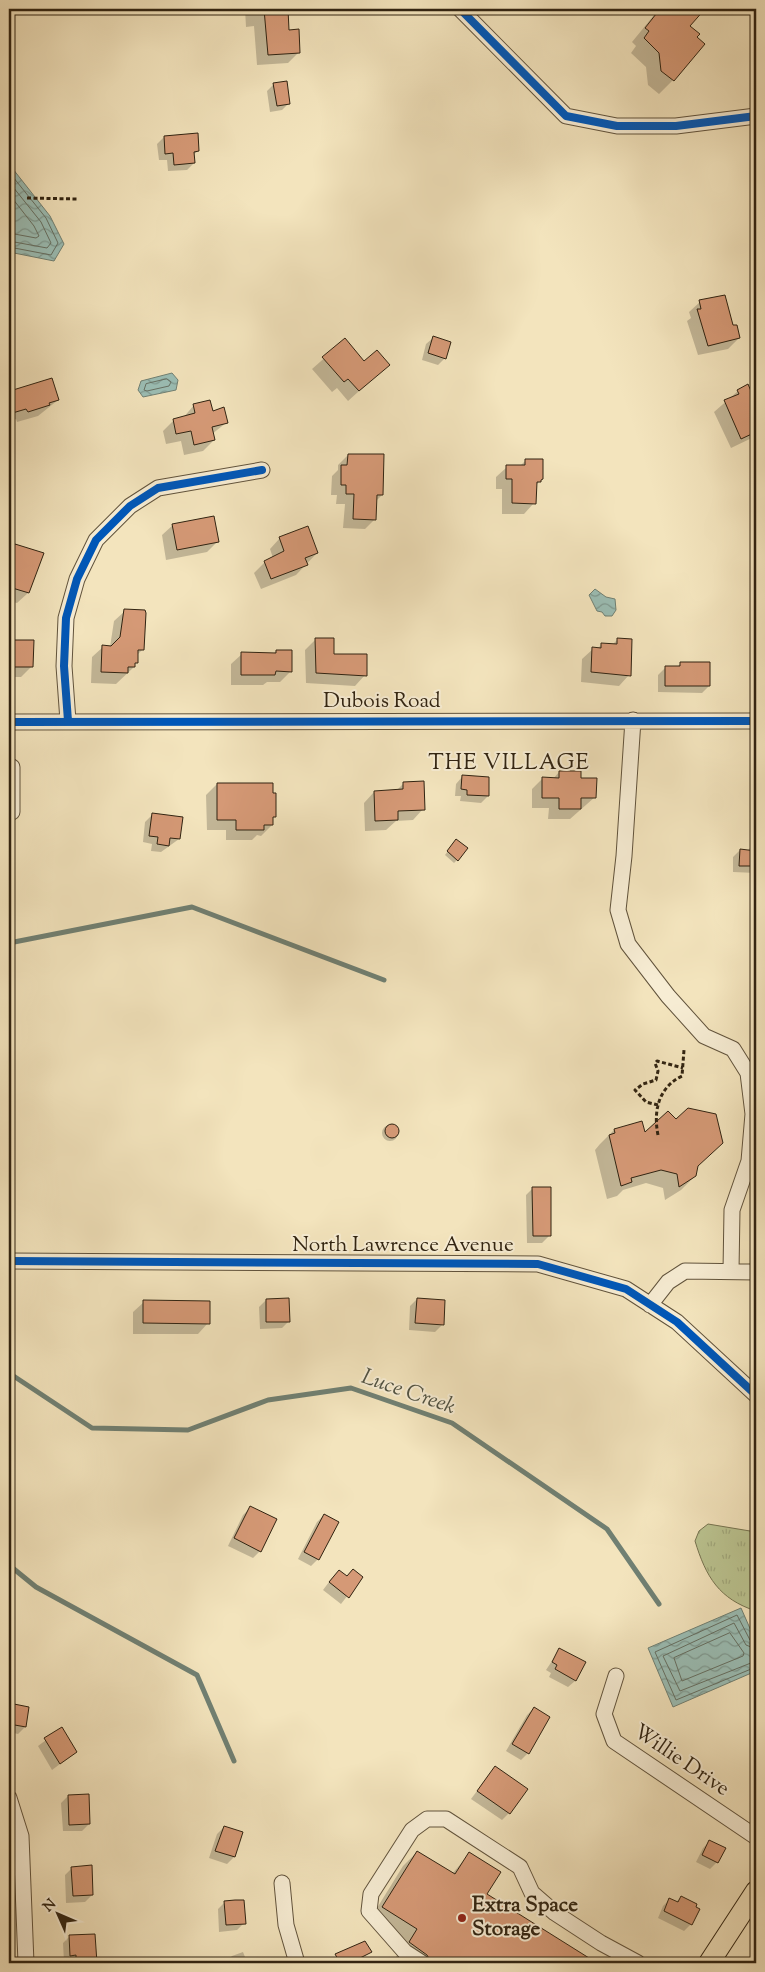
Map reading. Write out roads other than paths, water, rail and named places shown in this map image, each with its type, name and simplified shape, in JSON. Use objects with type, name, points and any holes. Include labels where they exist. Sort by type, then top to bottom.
[{"type":"main road","points":[[709,1963],[756,1891]]},
{"type":"street","points":[[460,9],[566,116],[617,126],[676,126],[756,116]]},
{"type":"street","points":[[68,721],[64,666],[66,618],[77,579],[96,540],[130,506],[158,488],[262,470]]},
{"type":"street","points":[[633,720],[624,856],[618,910],[628,944],[668,996],[704,1036],[732,1049],[748,1072],[753,1114],[752,1133],[749,1161],[732,1210],[731,1271]]},
{"type":"street","name":"Dubois Road","points":[[9,722],[756,721]]},
{"type":"street","points":[[9,767],[12,767],[12,812],[9,812]]},
{"type":"street","name":"North Lawrence Avenue","points":[[9,1261],[538,1264],[626,1290],[677,1322],[756,1394]]},
{"type":"street","points":[[650,1305],[668,1282],[684,1271],[756,1272]]},
{"type":"street","name":"Willie Drive","points":[[616,1676],[604,1714],[614,1741],[756,1837]]},
{"type":"street","points":[[9,1798],[21,1836],[26,1963]]},
{"type":"street","points":[[422,1963],[405,1952],[369,1911],[371,1894],[376,1886],[412,1830],[427,1819],[446,1819],[520,1868],[532,1892],[555,1914],[601,1943],[638,1963]]},
{"type":"street","points":[[282,1883],[286,1925],[297,1963]]},
{"type":"water","points":[[9,164],[50,216],[64,244],[54,261],[9,252]]},
{"type":"water","points":[[172,373],[178,380],[176,390],[143,397],[138,390],[141,381]]},
{"type":"water","points":[[595,589],[606,597],[615,599],[616,610],[612,616],[605,616],[602,612],[597,611],[589,595]]},
{"type":"water","points":[[741,1608],[756,1642],[756,1671],[673,1707],[648,1648]]},
{"type":"waterway","points":[[9,943],[192,907],[384,980]]},
{"type":"waterway","name":"Luce Creek","points":[[9,1373],[92,1428],[188,1430],[268,1400],[351,1388],[452,1423],[607,1529],[659,1604]]},
{"type":"waterway","points":[[9,1565],[36,1587],[197,1675],[234,1761]]},
{"type":"place","name":"Extra Space Storage","points":[[462,1918]]},
{"type":"district","name":"THE VILLAGE","points":[[509,764]]}]
